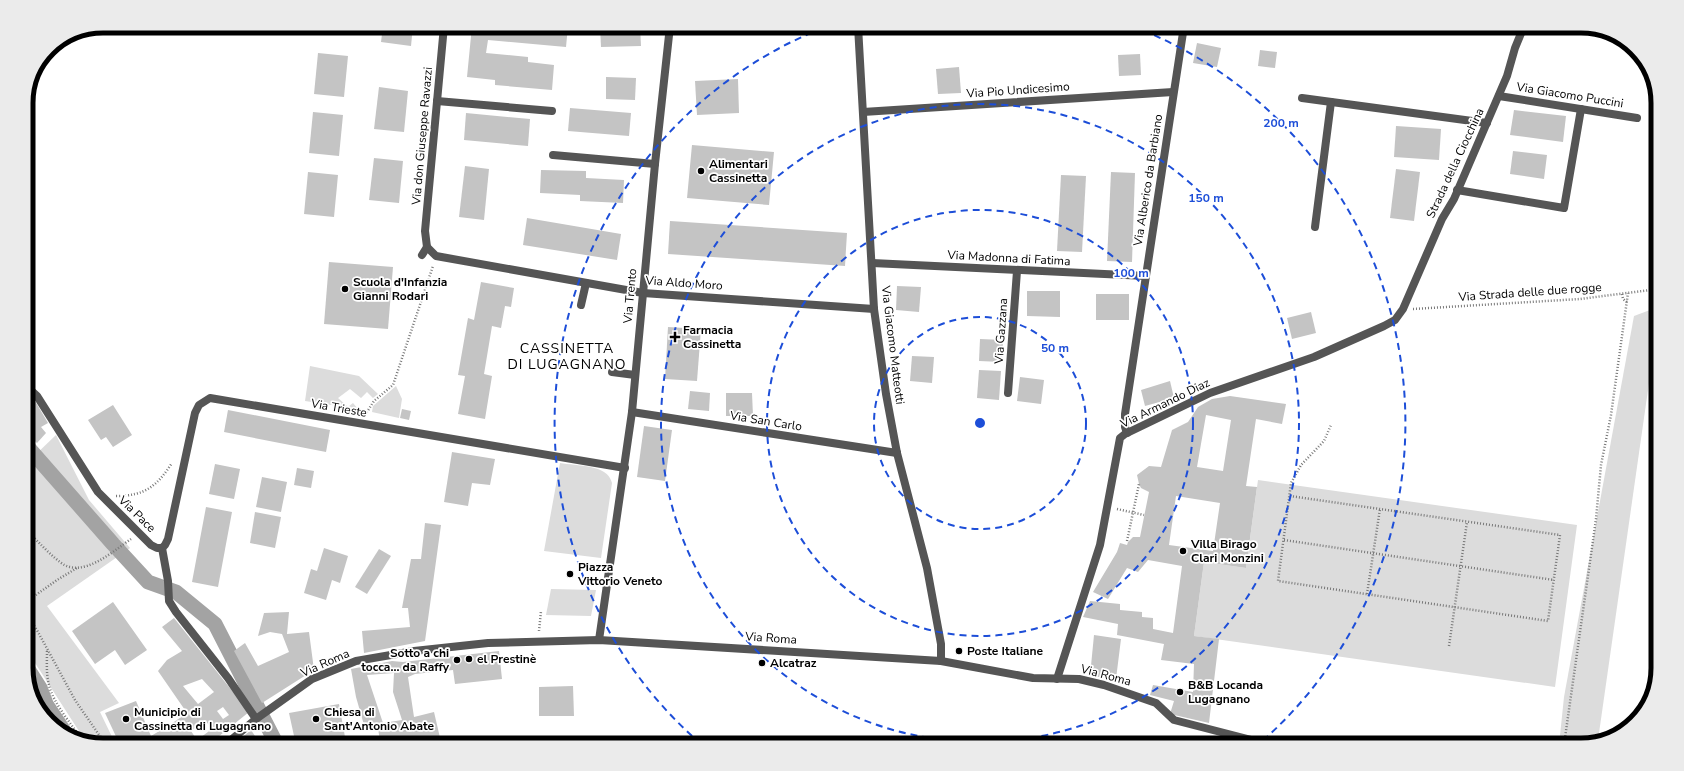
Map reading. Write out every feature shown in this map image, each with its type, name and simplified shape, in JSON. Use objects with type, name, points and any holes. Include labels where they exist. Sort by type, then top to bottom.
[{"type":"street","name":"Via don Giuseppe Ravazzi","points":[[427,247],[425,231],[443,33]]},
{"type":"street","name":"Via Trento","points":[[599,640],[632,412],[655,164],[669,33]]},
{"type":"street","name":"Via Giacomo Matteotti","points":[[858,33],[874,309],[886,394],[898,453],[927,568],[940,644],[941,661]]},
{"type":"street","name":"Via Alberico da Barbiano","points":[[1127,433],[1125,427],[1125,414],[1183,33]]},
{"type":"street","name":"Strada della Ciocchina","points":[[1403,310],[1440,223],[1452,204],[1509,73],[1515,48],[1521,33]]},
{"type":"street","name":"Via Pio Undicesimo","points":[[863,112],[1174,92]]},
{"type":"street","name":"Via Giacomo Puccini","points":[[1499,96],[1637,118]]},
{"type":"street","points":[[1302,98],[1487,123]]},
{"type":"street","points":[[437,101],[552,110]]},
{"type":"street","points":[[1315,227],[1331,102]]},
{"type":"street","points":[[1458,190],[1564,208],[1582,109]]},
{"type":"street","points":[[553,155],[655,164]]},
{"type":"street","points":[[422,255],[427,247],[436,256]]},
{"type":"street","name":"Via Aldo Moro","points":[[436,256],[643,293],[874,309]]},
{"type":"street","name":"Via Madonna di Fatima","points":[[872,263],[1146,276]]},
{"type":"street","name":"Via Gazzana","points":[[1008,393],[1017,271]]},
{"type":"street","points":[[581,305],[586,283]]},
{"type":"street","name":"Via Armando Diaz","points":[[1057,679],[1100,545],[1120,438],[1127,433],[1210,393],[1314,356],[1384,326],[1394,320],[1403,310]]},
{"type":"street","points":[[612,372],[635,375]]},
{"type":"street","name":"Via Pace","points":[[33,392],[37,396],[98,492],[152,545],[157,548],[162,548]]},
{"type":"street","name":"Via Trieste","points":[[162,548],[168,539],[195,413],[198,405],[210,398],[625,468]]},
{"type":"street","name":"Via San Carlo","points":[[632,412],[898,453]]},
{"type":"street","points":[[162,548],[170,601],[176,612],[228,678],[256,719],[233,738]]},
{"type":"street","name":"Via Roma","points":[[256,719],[312,679],[345,668],[356,661],[414,651],[488,643],[599,640],[941,661],[1033,678],[1079,679],[1104,685],[1156,703],[1174,720],[1244,738]]},
{"type":"path","points":[[363,424],[365,414],[374,401],[393,385],[436,256]]},
{"type":"path","name":"Via Strada delle due rogge","points":[[1403,310],[1580,299],[1651,290]]},
{"type":"path","points":[[1565,738],[1596,519],[1601,465],[1611,415],[1628,293]]},
{"type":"path","points":[[1622,294],[1623,299],[1627,302]]},
{"type":"path","points":[[1290,496],[1560,535],[1548,621],[1278,581],[1291,483],[1301,465],[1324,441],[1331,425]]},
{"type":"path","points":[[98,492],[106,495],[127,496],[146,491],[162,477],[174,460]]},
{"type":"path","points":[[1127,541],[1139,484]]},
{"type":"path","points":[[1107,507],[1144,515]]},
{"type":"path","points":[[1367,594],[1380,509]]},
{"type":"path","points":[[1449,646],[1467,522]]},
{"type":"path","points":[[33,537],[61,563],[71,568],[84,568],[109,554],[121,545]]},
{"type":"path","points":[[1284,540],[1554,580]]},
{"type":"path","points":[[33,597],[57,580],[78,568]]},
{"type":"path","points":[[537,642],[541,611]]},
{"type":"path","points":[[33,625],[75,700],[101,738]]},
{"type":"path","points":[[47,650],[47,670],[51,692],[78,733]]},
{"type":"shaded area","points":[[1651,310],[1651,369],[1599,736],[1560,738],[1564,697],[1634,316]]},
{"type":"shaded area","points":[[310,366],[359,376],[378,394],[373,398],[367,392],[361,398],[350,389],[338,398],[348,407],[353,403],[358,409],[305,401]]},
{"type":"shaded area","points":[[396,386],[402,399],[399,418],[372,412],[373,406]]},
{"type":"shaded area","points":[[56,435],[89,500],[130,548],[47,606],[119,703],[100,712],[113,738],[90,737],[81,735],[33,660],[33,457]]},
{"type":"shaded area","points":[[560,463],[598,469],[609,477],[612,483],[601,558],[544,551]]},
{"type":"shaded area","points":[[1258,480],[1577,525],[1555,687],[1194,636],[1204,562],[1246,568]]},
{"type":"shaded area","points":[[551,589],[596,590],[591,616],[546,615]]},
{"type":"shaded area","points":[[33,663],[47,685],[53,701],[73,731],[68,729],[54,717],[40,699],[34,681]]},
{"type":"building","points":[[382,33],[412,33],[411,46],[381,42]]},
{"type":"building","points":[[471,33],[567,33],[566,47],[488,40],[486,53],[528,57],[528,62],[554,65],[552,90],[495,85],[495,80],[467,77]]},
{"type":"building","points":[[600,33],[640,33],[641,46],[601,47]]},
{"type":"building","points":[[1197,43],[1221,48],[1217,67],[1193,63]]},
{"type":"building","points":[[1260,50],[1277,52],[1275,68],[1258,66]]},
{"type":"building","points":[[318,53],[348,56],[344,97],[314,94]]},
{"type":"building","points":[[1140,54],[1141,75],[1119,76],[1118,55]]},
{"type":"building","points":[[959,67],[961,93],[938,94],[936,69]]},
{"type":"building","points":[[606,77],[636,78],[635,100],[606,99]]},
{"type":"building","points":[[738,79],[739,113],[697,115],[695,81]]},
{"type":"building","points":[[379,87],[408,91],[404,132],[374,129]]},
{"type":"building","points":[[570,108],[631,113],[629,136],[568,131]]},
{"type":"building","points":[[1514,110],[1566,116],[1563,142],[1510,135]]},
{"type":"building","points":[[313,112],[343,115],[339,156],[309,153]]},
{"type":"building","points":[[466,113],[530,119],[528,146],[464,140]]},
{"type":"building","points":[[1396,126],[1441,129],[1439,160],[1394,157]]},
{"type":"building","points":[[692,145],[774,152],[769,205],[687,198]]},
{"type":"building","points":[[1513,151],[1547,155],[1544,179],[1510,174]]},
{"type":"building","points":[[374,158],[403,161],[399,203],[369,200]]},
{"type":"building","points":[[465,166],[489,169],[484,220],[459,217]]},
{"type":"building","points":[[1396,169],[1420,172],[1414,221],[1390,218]]},
{"type":"building","points":[[541,170],[586,171],[586,178],[624,180],[623,203],[580,201],[580,195],[540,193]]},
{"type":"building","points":[[308,172],[338,175],[334,217],[304,214]]},
{"type":"building","points":[[1111,172],[1135,173],[1132,262],[1107,261]]},
{"type":"building","points":[[1061,175],[1086,176],[1082,252],[1057,251]]},
{"type":"building","points":[[527,218],[621,234],[617,260],[523,245]]},
{"type":"building","points":[[670,221],[847,233],[845,266],[668,254]]},
{"type":"building","points":[[329,262],[393,267],[388,329],[324,324]]},
{"type":"building","points":[[481,282],[514,288],[511,307],[505,306],[501,328],[492,326],[484,374],[492,376],[485,419],[458,414],[465,376],[458,375],[468,318],[474,320]]},
{"type":"building","points":[[897,286],[921,287],[919,312],[896,310]]},
{"type":"building","points":[[1027,291],[1060,291],[1060,317],[1027,316]]},
{"type":"building","points":[[1096,294],[1129,294],[1129,320],[1096,320]]},
{"type":"building","points":[[1311,312],[1316,333],[1292,339],[1287,318]]},
{"type":"building","points":[[668,327],[701,329],[697,381],[665,379]]},
{"type":"building","points":[[980,339],[1003,340],[1002,362],[979,361]]},
{"type":"building","points":[[912,356],[934,357],[932,383],[910,381]]},
{"type":"building","points":[[979,370],[1001,371],[999,400],[977,398]]},
{"type":"building","points":[[1020,377],[1044,380],[1041,404],[1017,401]]},
{"type":"building","points":[[1170,381],[1174,398],[1145,406],[1141,390]]},
{"type":"building","points":[[690,391],[710,393],[709,411],[688,409]]},
{"type":"building","points":[[726,393],[752,393],[753,416],[726,416]]},
{"type":"building","points":[[1230,396],[1286,404],[1282,424],[1256,419],[1246,486],[1257,487],[1246,568],[1204,562],[1194,636],[1219,639],[1209,723],[1170,714],[1174,701],[1150,695],[1153,685],[1193,692],[1194,664],[1161,660],[1164,644],[1117,635],[1118,624],[1083,617],[1090,601],[1120,604],[1120,610],[1142,612],[1142,617],[1153,618],[1153,629],[1173,633],[1182,566],[1148,560],[1138,572],[1127,568],[1108,599],[1093,592],[1117,552],[1120,543],[1127,545],[1133,537],[1140,537],[1149,492],[1141,488],[1137,475],[1149,466],[1161,467],[1172,430],[1188,422],[1198,407],[1212,399]],"holes":[[[1206,415],[1231,420],[1223,471],[1197,467]],[[1176,496],[1220,503],[1213,551],[1169,545]]]},
{"type":"building","points":[[33,399],[48,423],[41,427],[46,433],[37,443],[33,439]]},
{"type":"building","points":[[113,405],[132,435],[113,447],[106,437],[101,440],[88,420]]},
{"type":"building","points":[[402,409],[411,411],[409,420],[400,418]]},
{"type":"building","points":[[228,410],[330,430],[326,452],[224,432]]},
{"type":"building","points":[[644,426],[672,430],[665,481],[637,477]]},
{"type":"building","points":[[452,452],[495,459],[490,485],[472,483],[468,506],[444,502]]},
{"type":"building","points":[[215,464],[240,469],[234,499],[209,494]]},
{"type":"building","points":[[297,468],[314,471],[311,488],[294,485]]},
{"type":"building","points":[[262,477],[287,482],[281,512],[256,507]]},
{"type":"building","points":[[206,507],[232,512],[218,587],[192,582]]},
{"type":"building","points":[[255,512],[281,517],[275,548],[250,543]]},
{"type":"building","points":[[425,523],[441,525],[425,641],[364,653],[362,631],[410,627],[408,608],[402,608],[411,559],[421,559]]},
{"type":"building","points":[[324,548],[348,556],[340,583],[332,580],[326,600],[304,593],[311,569],[317,571]]},
{"type":"building","points":[[379,549],[391,556],[367,594],[355,587]]},
{"type":"building","points":[[113,602],[147,650],[125,665],[115,650],[95,664],[72,631]]},
{"type":"building","points":[[289,612],[287,634],[309,632],[314,670],[262,703],[234,651],[245,643],[258,666],[289,652],[282,634],[270,632],[258,636],[264,613]]},
{"type":"building","points":[[174,618],[249,712],[217,738],[200,738],[212,729],[205,720],[191,731],[196,738],[117,738],[105,713],[136,701],[151,736],[187,713],[158,671],[167,660],[182,651],[162,627]],"holes":[[[202,679],[214,692],[198,704],[183,686]],[[223,707],[229,715],[223,719],[217,711]]]},
{"type":"building","points":[[1094,635],[1121,639],[1116,679],[1090,676]]},
{"type":"building","points":[[499,651],[502,679],[455,684],[453,670],[415,674],[408,677],[414,717],[434,712],[440,738],[380,738],[377,724],[364,725],[356,697],[351,669],[392,661],[403,662]],"holes":[[[394,673],[393,692],[402,720],[383,723],[367,675]]]},
{"type":"building","points":[[573,686],[574,716],[539,716],[539,687]]},
{"type":"building","name":"Chiesa di Sant'Antonio Abate","points":[[339,704],[345,737],[294,738],[289,713]]},
{"type":"building","points":[[251,730],[256,738],[241,738]]},
{"type":"waterway","points":[[33,453],[148,582],[176,592],[215,624],[273,738]]},
{"type":"place","name":"Alimentari Cassinetta","points":[[701,171]]},
{"type":"place","name":"Scuola d'Infanzia Gianni Rodari","points":[[345,289]]},
{"type":"place","name":"Farmacia Cassinetta","points":[[675,337]]},
{"type":"place","name":"Villa Birago Clari Monzini","points":[[1183,551]]},
{"type":"place","name":"Piazza Vittorio Veneto","points":[[570,574]]},
{"type":"place","name":"Poste Italiane","points":[[959,651]]},
{"type":"place","name":"el Prestinè","points":[[469,659]]},
{"type":"place","name":"Sotto a chi tocca... da Raffy","points":[[457,660]]},
{"type":"place","name":"Alcatraz","points":[[762,663]]},
{"type":"place","name":"B&B Locanda Lugagnano","points":[[1180,692]]},
{"type":"place","name":"Municipio di Cassinetta di Lugagnano","points":[[126,719]]},
{"type":"place","name":"Chiesa di Sant'Antonio Abate","points":[[316,719]]},
{"type":"district","name":"CASSINETTA DI LUGAGNANO","points":[[567,356]]}]
